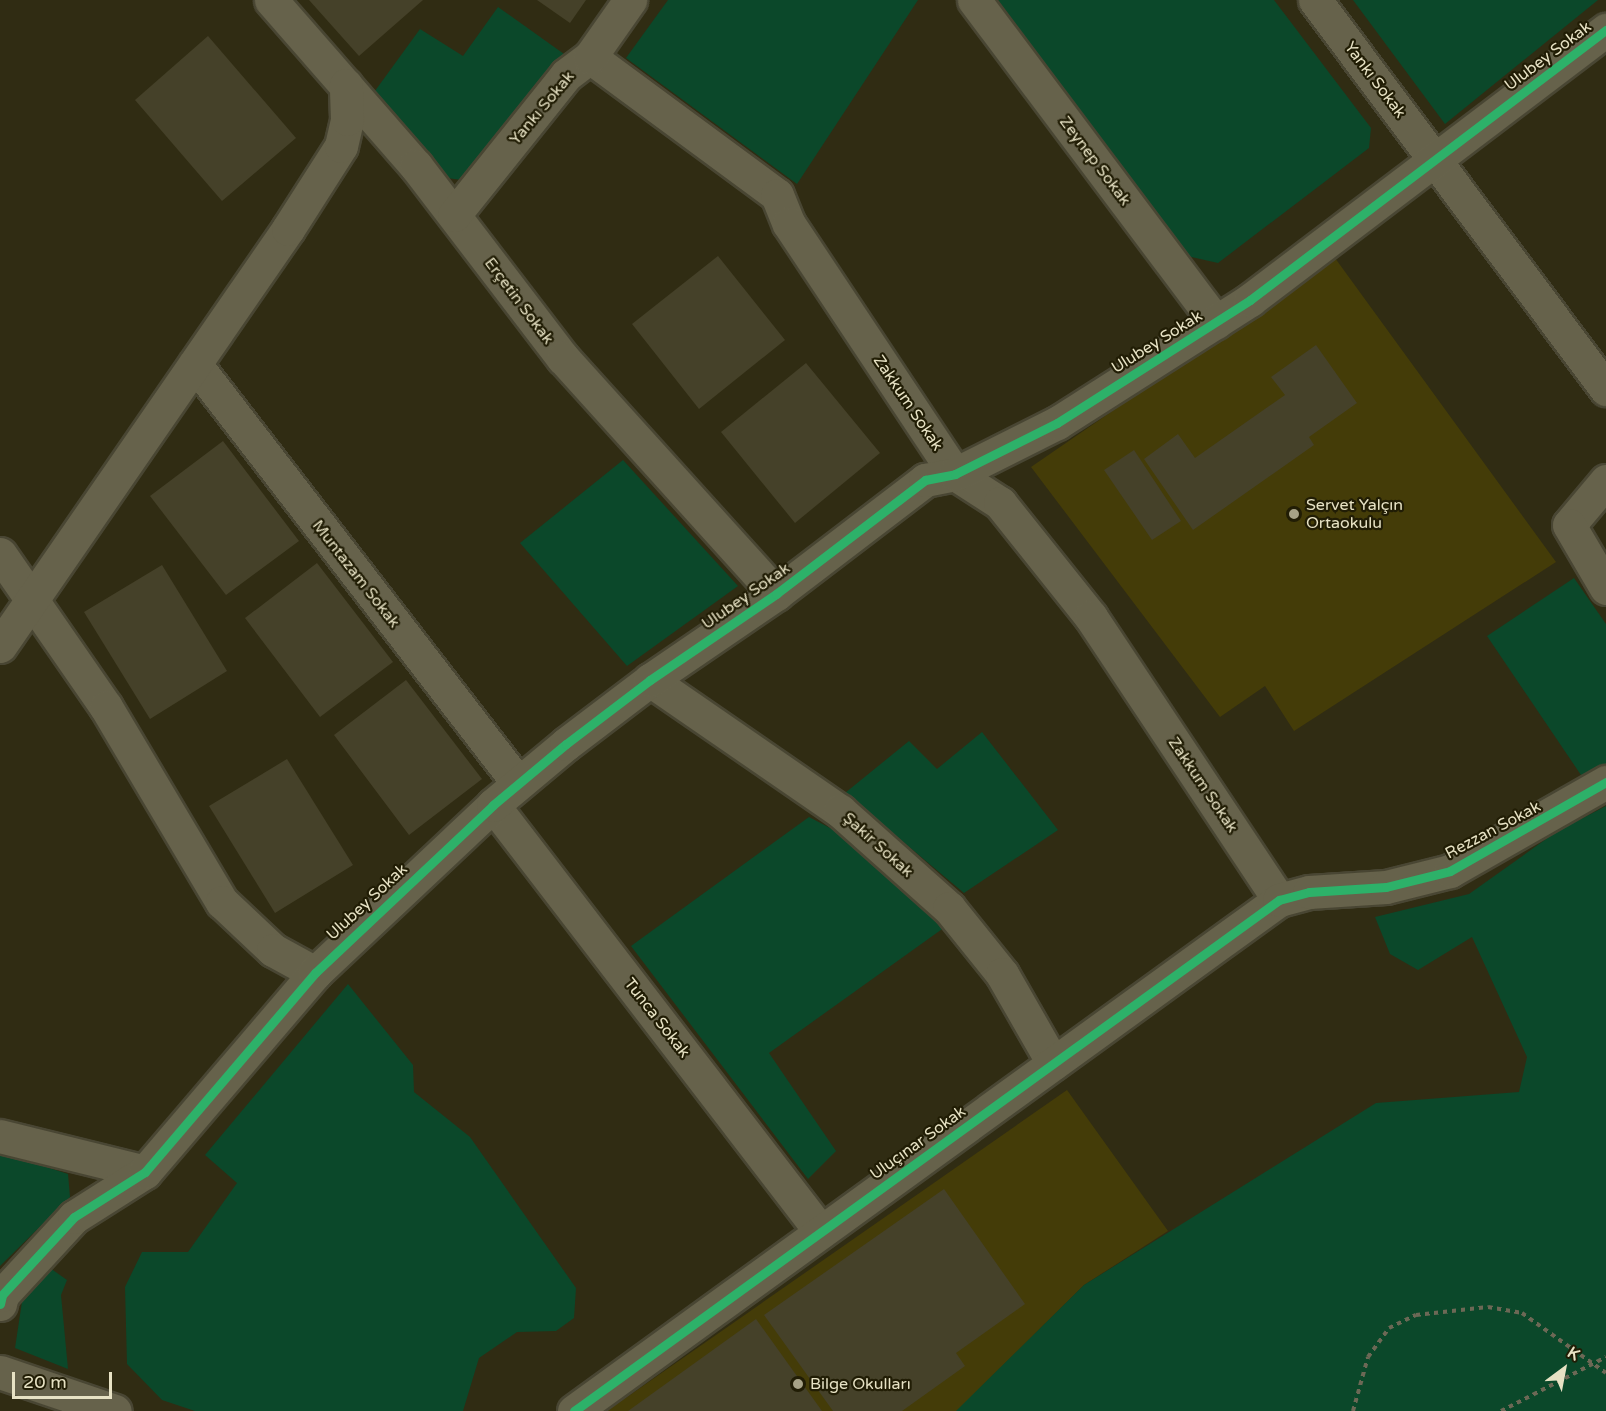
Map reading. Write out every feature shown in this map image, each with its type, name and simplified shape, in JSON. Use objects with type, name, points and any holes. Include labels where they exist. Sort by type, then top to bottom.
[{"type":"street","name":"Erçetin Sokak","points":[[271,0],[346,85],[454,215],[563,358],[776,594]]},
{"type":"street","name":"Yankı Sokak","points":[[454,215],[566,75],[590,57],[630,0]]},
{"type":"street","name":"Zeynep Sokak","points":[[974,0],[1216,322]]},
{"type":"street","name":"Yankı Sokak","points":[[1315,0],[1606,389]]},
{"type":"street","name":"Ulubey Sokak","points":[[0,1304],[2,1295],[74,1217],[145,1172],[315,973],[518,783],[650,680],[776,594],[925,480],[955,474],[1057,423],[1250,300],[1606,30]]},
{"type":"street","name":"Zakkum Sokak","points":[[590,57],[777,195],[789,224],[955,474],[1000,504],[1091,617],[1280,900]]},
{"type":"street","points":[[0,646],[195,364],[341,146],[347,119],[346,85]]},
{"type":"street","name":"Muntazam Sokak","points":[[195,364],[518,783]]},
{"type":"street","points":[[1606,481],[1569,525],[1606,588]]},
{"type":"street","points":[[0,554],[106,707],[179,836],[222,902],[273,950],[315,973]]},
{"type":"street","name":"Şakir Sokak","points":[[650,680],[840,811],[949,908],[1002,974],[1053,1063]]},
{"type":"street","name":"Rezzan Sokak","points":[[1280,900],[1308,892],[1386,887],[1450,871],[1606,782]]},
{"type":"street","name":"Tunca Sokak","points":[[493,805],[821,1232]]},
{"type":"street","name":"Uluçınar Sokak","points":[[574,1411],[1280,900]]},
{"type":"street","points":[[0,1136],[145,1172]]},
{"type":"street","points":[[0,1372],[115,1411]]},
{"type":"path","points":[[1353,1411],[1368,1358],[1389,1328],[1416,1315],[1488,1307],[1522,1313],[1596,1362],[1606,1372]]},
{"type":"path","points":[[1502,1411],[1606,1357]]},
{"type":"shaded area","name":"Servet Yalçın Ortaokulu","points":[[1335,258],[1556,562],[1294,731],[1265,686],[1220,717],[1031,467]]},
{"type":"shaded area","points":[[1067,1090],[1168,1231],[1084,1285],[957,1411],[607,1411]]},
{"type":"green space","points":[[668,0],[918,0],[797,184],[626,58]]},
{"type":"green space","points":[[998,0],[1274,0],[1371,128],[1369,148],[1218,263],[1187,256]]},
{"type":"green space","points":[[1353,0],[1598,0],[1445,124]]},
{"type":"green space","points":[[498,7],[564,54],[462,180],[447,178],[372,95],[420,29],[463,56]]},
{"type":"green space","points":[[623,460],[738,586],[627,666],[520,543]]},
{"type":"green space","points":[[1574,578],[1606,624],[1606,766],[1583,778],[1487,636]]},
{"type":"green space","points":[[982,732],[1058,830],[964,893],[845,793],[909,741],[937,769]]},
{"type":"green space","points":[[1606,806],[1606,1411],[956,1411],[1084,1285],[1376,1103],[1519,1092],[1527,1057],[1472,937],[1418,970],[1390,954],[1375,917],[1469,894],[1556,832]]},
{"type":"green space","points":[[809,817],[851,839],[945,927],[769,1053],[836,1151],[808,1179],[631,946]]},
{"type":"green space","points":[[348,984],[413,1065],[414,1092],[470,1137],[576,1288],[574,1318],[556,1331],[517,1332],[479,1358],[463,1411],[195,1411],[162,1400],[127,1364],[125,1287],[142,1252],[188,1252],[237,1183],[205,1155]]},
{"type":"green space","points":[[0,1152],[68,1174],[70,1197],[0,1266]]},
{"type":"green space","points":[[50,1268],[67,1280],[61,1295],[68,1369],[15,1348],[23,1295]]},
{"type":"building","points":[[309,0],[423,0],[359,56]]},
{"type":"building","points":[[537,0],[586,0],[570,23]]},
{"type":"building","points":[[208,36],[296,138],[222,201],[135,100]]},
{"type":"building","points":[[718,256],[785,340],[699,409],[632,324]]},
{"type":"building","points":[[1316,345],[1357,403],[1309,437],[1314,445],[1193,530],[1144,459],[1178,434],[1195,458],[1285,395],[1271,377]]},
{"type":"building","points":[[806,363],[880,453],[795,523],[721,432]]},
{"type":"building","points":[[223,441],[299,541],[226,595],[150,496]]},
{"type":"building","points":[[1134,450],[1181,521],[1152,540],[1104,470]]},
{"type":"building","points":[[317,563],[393,662],[320,717],[245,618]]},
{"type":"building","points":[[162,565],[227,671],[150,719],[84,612]]},
{"type":"building","points":[[406,680],[482,779],[409,835],[334,735]]},
{"type":"building","points":[[287,759],[353,865],[275,913],[209,806]]},
{"type":"building","points":[[944,1189],[1025,1304],[956,1353],[965,1366],[902,1411],[833,1411],[764,1315]]},
{"type":"building","points":[[756,1319],[822,1411],[628,1411]]},
{"type":"cycle path","points":[[0,1304],[2,1295],[74,1217],[145,1172],[315,973],[493,805],[566,744],[650,680],[776,594],[925,480],[955,474],[1057,423],[1250,300],[1606,30]]},
{"type":"cycle path","points":[[574,1411],[1279,900],[1309,892],[1386,887],[1450,871],[1606,782]]},
{"type":"place","name":"Servet Yalçın Ortaokulu","points":[[1294,514]]},
{"type":"place","name":"Bilge Okulları","points":[[798,1384]]}]
